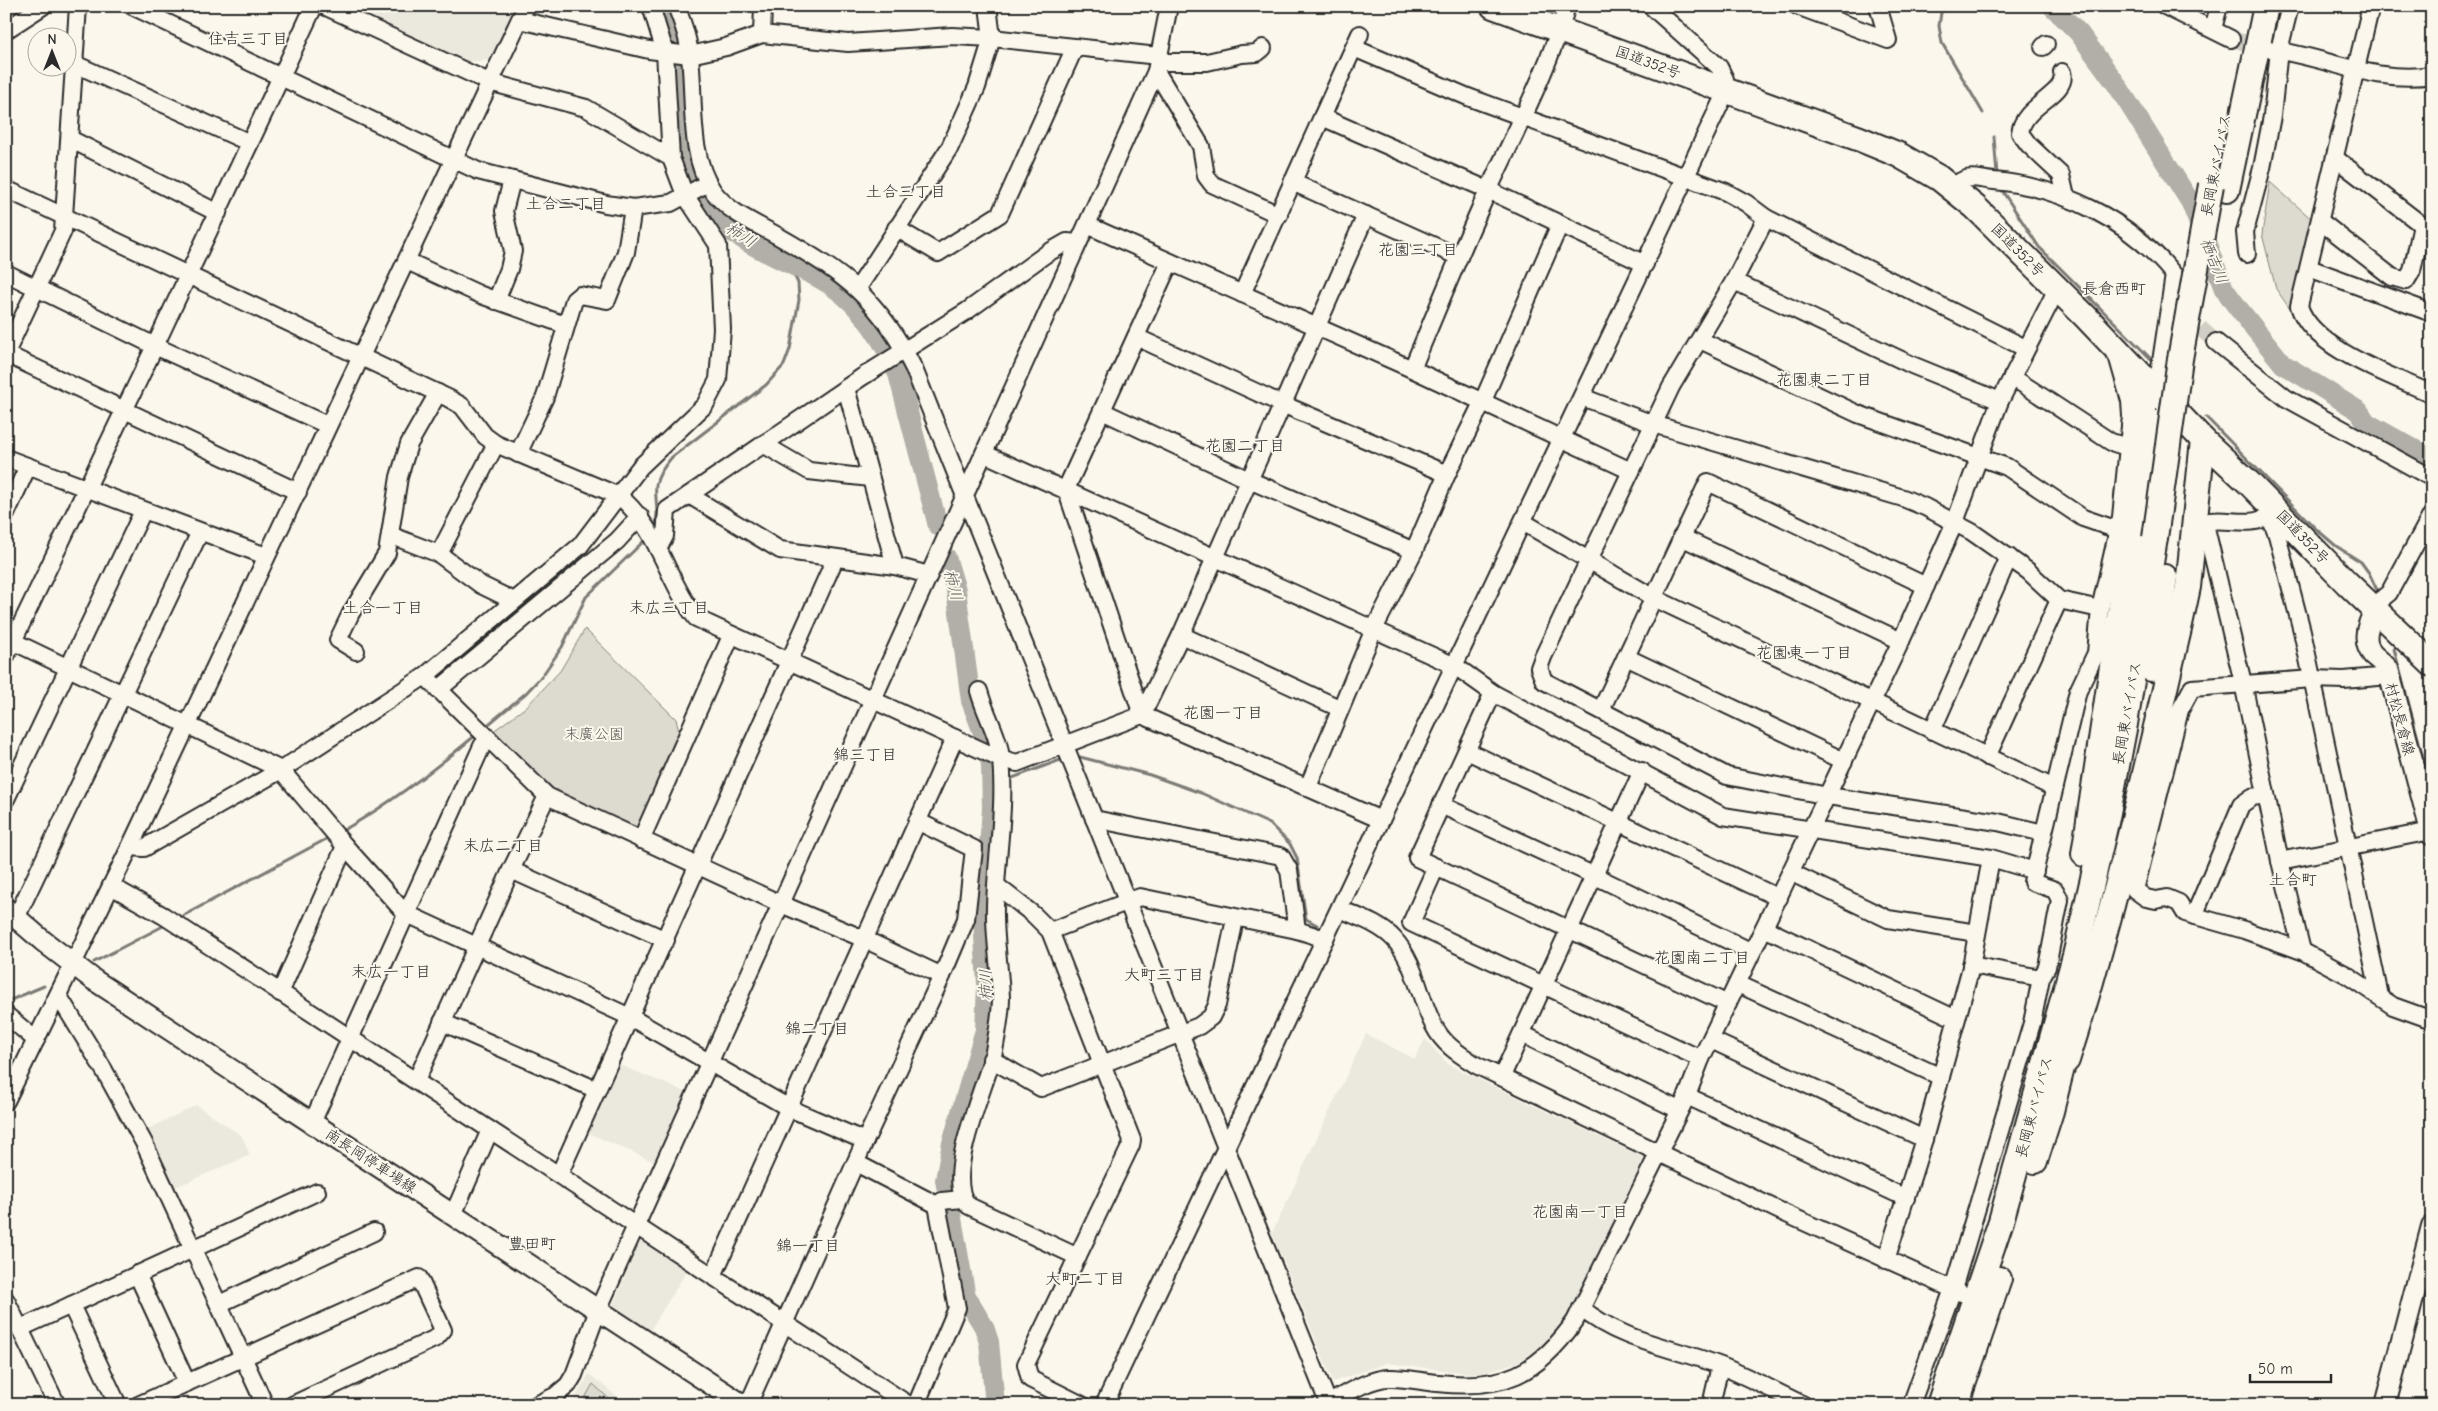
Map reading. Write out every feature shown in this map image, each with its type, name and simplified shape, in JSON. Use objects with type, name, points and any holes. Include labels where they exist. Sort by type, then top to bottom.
[{"type":"highway","name":"国道352号","points":[[1493,6],[1899,155],[1952,188],[1995,226],[2145,380],[2248,482],[2271,511],[2432,664]]},
{"type":"highway","name":"長岡東バイパス","points":[[1939,1405],[2001,1221],[2075,956],[2109,810],[2163,539],[2209,280],[2219,187],[2250,6]]},
{"type":"highway","name":"長岡東バイパス","points":[[2219,187],[2266,6]]},
{"type":"highway","points":[[2135,502],[2145,380]]},
{"type":"highway","points":[[2075,956],[2083,865],[2135,502],[2144,452],[2150,432],[2162,421],[2170,419],[2198,433],[2198,506]]},
{"type":"highway","points":[[2051,1111],[2088,997],[2130,836],[2188,587],[2198,506],[2202,490],[2212,479],[2235,476],[2248,482]]},
{"type":"highway","name":"長岡東バイパス","points":[[1956,1405],[2006,1256],[2051,1111],[2117,835],[2148,683],[2163,539]]},
{"type":"main road","name":"村松長倉線","points":[[2375,610],[2368,626],[2368,648],[2388,668],[2431,833]]},
{"type":"main road","name":"南長岡停車場線","points":[[11,914],[73,965],[743,1405]]},
{"type":"main road","points":[[2387,1404],[2432,1226]]},
{"type":"street","points":[[6,30],[44,6]]},
{"type":"street","points":[[77,28],[78,6]]},
{"type":"street","points":[[132,6],[478,171],[606,204],[633,208],[672,203],[696,189],[700,167],[696,150],[690,55],[684,26],[676,6]]},
{"type":"street","points":[[314,6],[125,409],[9,645],[69,668],[281,770],[405,912],[630,1018],[789,1108],[865,1141]]},
{"type":"street","points":[[130,847],[144,848],[281,770],[426,676],[580,546],[651,456],[676,435],[705,404],[718,380],[722,329],[718,245],[696,189],[672,158],[586,108],[490,82],[324,6]]},
{"type":"street","points":[[651,6],[665,52],[672,158]]},
{"type":"street","points":[[762,34],[763,6]]},
{"type":"street","points":[[858,288],[950,146],[976,87],[992,38],[988,6]]},
{"type":"street","points":[[536,1405],[555,1396],[568,1385],[574,1375],[598,1310],[1087,225],[1157,63],[1169,6]]},
{"type":"street","points":[[1412,369],[1458,257],[1524,116],[1560,30],[1567,6]]},
{"type":"street","points":[[1104,1405],[1726,90],[1725,79],[1719,67],[1651,6]]},
{"type":"street","points":[[1797,6],[1888,40],[1878,6]]},
{"type":"street","points":[[2165,6],[2231,39]]},
{"type":"street","points":[[2214,29],[2219,6]]},
{"type":"street","points":[[2247,254],[2245,232],[2266,151],[2272,116],[2272,49],[2290,6]]},
{"type":"street","points":[[2371,6],[2299,306],[2306,323],[2332,347],[2432,394]]},
{"type":"street","points":[[6,1101],[130,847],[523,13],[665,52],[690,55],[726,47],[762,34],[848,43],[952,36],[992,38],[1075,47],[1157,63],[1207,62],[1242,54],[1257,53],[1263,48]]},
{"type":"street","points":[[1242,294],[1357,41],[1468,97],[1524,116],[1726,192],[1746,203],[1766,218],[2025,348]]},
{"type":"street","points":[[896,228],[938,253],[1000,214],[1075,47]]},
{"type":"street","points":[[2272,49],[2386,77],[2412,78],[2432,74]]},
{"type":"street","points":[[1157,63],[1201,146],[1206,176],[1212,184],[1279,215]]},
{"type":"street","points":[[78,65],[250,142]]},
{"type":"street","points":[[2062,72],[2063,83],[2027,114],[2021,123],[2020,132],[2029,144],[2062,175],[2066,197]]},
{"type":"street","points":[[74,78],[65,217],[59,243],[6,353],[298,492]]},
{"type":"street","points":[[1322,116],[1488,190],[1645,264]]},
{"type":"street","points":[[70,139],[218,213]]},
{"type":"street","points":[[2320,221],[2392,277],[2406,280],[2412,271],[2427,226],[2335,158]]},
{"type":"street","points":[[1952,188],[1964,178],[1997,181],[2066,197],[2097,211],[2136,236],[2160,256],[2174,274],[2176,310],[2159,375],[2145,380]]},
{"type":"street","points":[[496,301],[510,269],[513,251],[504,211],[512,180]]},
{"type":"street","points":[[1292,182],[1458,257]]},
{"type":"street","points":[[6,189],[361,356],[462,406],[485,436],[496,444],[619,496],[642,519],[656,543],[684,602],[696,618],[872,701],[993,755],[1017,763],[1142,715],[1181,635],[1366,215]]},
{"type":"street","points":[[696,189],[721,200],[736,212],[818,260],[858,288],[878,309],[896,356],[965,494],[1329,1404],[1386,1378],[1467,1386],[1507,1380],[1526,1370],[1556,1345],[1575,1321],[1659,1153],[1683,1103],[1701,1059],[1712,1040],[1752,952],[1792,873],[1901,642],[1955,522],[2000,401],[2025,348],[2057,289]]},
{"type":"street","points":[[518,454],[556,366],[565,325],[574,300],[580,295],[607,300],[626,252],[633,208]]},
{"type":"street","points":[[1766,218],[1734,281],[1671,388],[1631,471],[1539,668],[1544,681],[1727,776],[1828,796],[1950,814],[2044,833]]},
{"type":"street","points":[[1308,786],[1339,708],[1374,629],[1414,551],[1447,474],[1482,403],[1560,224]]},
{"type":"street","points":[[1087,225],[1412,369],[1631,471]]},
{"type":"street","points":[[656,543],[665,536],[667,510],[924,336],[966,311],[1046,254],[1067,242],[1078,243]]},
{"type":"street","points":[[407,261],[496,301],[565,325]]},
{"type":"street","points":[[1170,262],[1066,489],[1142,715],[1308,786],[1381,820]]},
{"type":"street","points":[[2309,268],[2432,313]]},
{"type":"street","points":[[6,274],[155,346],[328,425]]},
{"type":"street","points":[[1734,281],[1912,365],[2000,401]]},
{"type":"street","points":[[1136,337],[1282,404],[1447,474]]},
{"type":"street","points":[[1700,340],[1858,414],[2007,467],[2083,518],[2118,530]]},
{"type":"street","points":[[2216,342],[2286,398],[2432,478]]},
{"type":"street","points":[[1911,1405],[1959,1292],[2024,1052],[2042,978],[2047,967],[2060,900],[2055,890],[2032,882],[2078,691],[2096,653],[2100,609],[2118,530],[2130,448],[2131,416],[2130,401],[2114,348]]},
{"type":"street","points":[[2012,377],[2111,442],[2130,448]]},
{"type":"street","points":[[846,388],[896,566]]},
{"type":"street","points":[[356,651],[338,640],[351,613],[387,553],[399,477],[409,444],[438,393]]},
{"type":"street","points":[[1582,396],[1654,424],[1903,498],[1955,522],[2010,557],[2059,600],[2100,609]]},
{"type":"street","points":[[1102,411],[1249,480],[1414,551]]},
{"type":"street","points":[[439,554],[496,444]]},
{"type":"street","points":[[763,444],[809,471],[870,478]]},
{"type":"street","points":[[985,454],[1215,556],[1455,666],[1493,693],[1723,816],[1991,858],[2034,871]]},
{"type":"street","points":[[6,458],[266,556]]},
{"type":"street","points":[[6,514],[28,466]]},
{"type":"street","points":[[1601,710],[1708,482],[1926,586]]},
{"type":"street","points":[[689,495],[780,550],[896,566],[929,575]]},
{"type":"street","points":[[6,799],[143,511]]},
{"type":"street","points":[[2271,511],[2302,632],[2380,996]]},
{"type":"street","points":[[2271,511],[2264,519],[2255,521],[2210,521],[2206,528],[2243,683],[2280,861],[2302,951]]},
{"type":"street","points":[[2375,610],[2389,593],[2432,514]]},
{"type":"street","points":[[438,690],[642,519]]},
{"type":"street","points":[[1523,522],[1654,598],[2054,788]]},
{"type":"street","points":[[11,914],[122,694],[200,532]]},
{"type":"street","points":[[390,535],[439,554],[480,585],[514,601]]},
{"type":"street","points":[[1681,537],[1901,642]]},
{"type":"street","points":[[1932,731],[2010,557]]},
{"type":"street","points":[[559,1175],[791,662],[835,559]]},
{"type":"street","points":[[1987,757],[2059,600]]},
{"type":"street","points":[[1181,635],[1339,708]]},
{"type":"street","points":[[641,840],[731,636]]},
{"type":"street","points":[[1626,657],[1844,761]]},
{"type":"street","points":[[426,676],[547,796],[942,976]]},
{"type":"street","points":[[2389,676],[2344,680],[2312,679],[2243,683],[2192,688],[2184,703],[2174,735],[2136,890],[2146,898],[2156,900],[2163,898],[2179,903],[2185,913],[2244,930],[2302,951],[2347,975],[2400,1009],[2432,1020]]},
{"type":"street","points":[[916,1405],[957,1308],[950,1201],[959,1178],[973,1116],[992,1059],[1001,1000],[994,908],[1000,844],[993,755],[979,691]]},
{"type":"street","points":[[1493,693],[1417,858],[1728,1004]]},
{"type":"street","points":[[312,1123],[405,912],[482,746],[488,737]]},
{"type":"street","points":[[714,1276],[955,738]]},
{"type":"street","points":[[1467,751],[1779,898]]},
{"type":"street","points":[[1502,1076],[1642,772]]},
{"type":"street","points":[[2194,916],[2241,805],[2252,797],[2266,795]]},
{"type":"street","points":[[416,1081],[511,870],[547,796]]},
{"type":"street","points":[[1442,804],[1752,952]]},
{"type":"street","points":[[1094,819],[1281,856],[1289,870],[1297,930]]},
{"type":"street","points":[[748,1405],[865,1141],[942,976],[966,918],[974,849],[917,821]]},
{"type":"street","points":[[2280,861],[2431,833]]},
{"type":"street","points":[[280,993],[339,838]]},
{"type":"street","points":[[1886,1260],[1924,1139],[1971,965],[1991,858]]},
{"type":"street","points":[[1436,867],[1411,923],[1701,1059]]},
{"type":"street","points":[[511,870],[666,940]]},
{"type":"street","points":[[1792,873],[1888,919],[1977,933]]},
{"type":"street","points":[[111,886],[171,920],[909,1405]]},
{"type":"street","points":[[997,886],[1034,915],[1050,931],[1132,1140],[1026,1364],[1030,1379],[1082,1405]]},
{"type":"street","points":[[1050,931],[1140,898],[1235,919],[1297,930],[1325,939]]},
{"type":"street","points":[[1340,909],[1372,924],[1393,938],[1405,954],[1434,1028],[1456,1052],[1476,1064],[1659,1153],[1886,1260],[1959,1292]]},
{"type":"street","points":[[992,1059],[1041,1088],[1199,1026],[1211,1017],[1217,1005],[1235,919]]},
{"type":"street","points":[[1764,928],[1956,1019]]},
{"type":"street","points":[[1971,965],[2042,978]]},
{"type":"street","points":[[1738,984],[1941,1077]]},
{"type":"street","points":[[58,995],[95,1055],[144,1143],[265,1405]]},
{"type":"street","points":[[6,1015],[36,1040]]},
{"type":"street","points":[[442,1022],[597,1090]]},
{"type":"street","points":[[1522,1034],[1906,1198]]},
{"type":"street","points":[[1712,1040],[1924,1139]]},
{"type":"street","points":[[453,1215],[490,1130]]},
{"type":"street","points":[[856,1163],[950,1201],[969,1206],[1078,1257]]},
{"type":"street","points":[[21,1328],[317,1192]]},
{"type":"street","points":[[219,1304],[374,1232]]},
{"type":"street","points":[[137,1274],[187,1383]]},
{"type":"street","points":[[138,1405],[418,1278],[443,1330],[436,1338],[292,1405]]},
{"type":"street","points":[[6,1300],[57,1405]]},
{"type":"street","points":[[71,1305],[118,1405]]},
{"type":"street","points":[[1581,1308],[1599,1322],[1658,1347],[1720,1366],[1804,1405]]},
{"type":"street","points":[[1711,1405],[1720,1366]]},
{"type":"shaded area","points":[[348,6],[515,6],[490,60],[466,62]]},
{"type":"shaded area","points":[[1366,1034],[1415,1059],[1425,1039],[1449,1065],[1644,1158],[1563,1324],[1550,1340],[1518,1362],[1481,1373],[1387,1363],[1333,1382],[1272,1233]]},
{"type":"shaded area","points":[[620,1065],[686,1092],[657,1163],[588,1133]]},
{"type":"shaded area","points":[[196,1105],[242,1136],[250,1155],[171,1189],[144,1131]]},
{"type":"shaded area","points":[[641,1239],[688,1269],[648,1334],[611,1310]]},
{"type":"shaded area","points":[[589,1374],[628,1405],[565,1405],[574,1400]]},
{"type":"green space","points":[[2270,182],[2315,222],[2292,312],[2276,289],[2262,234]]},
{"type":"green space","name":"末廣公園","points":[[585,629],[676,719],[680,736],[636,828],[551,790],[492,732],[526,707],[560,671]]},
{"type":"green space","points":[[593,1384],[616,1405],[581,1405]]},
{"type":"waterway","points":[[6,8],[10,6]]},
{"type":"waterway","name":"柿川","points":[[662,6],[669,26],[675,57],[682,148],[689,177],[696,191],[704,204],[727,228],[756,247],[831,285],[844,295],[866,318],[884,345],[898,374],[938,526]]},
{"type":"waterway","points":[[1942,6],[1939,26],[1942,43],[1983,113]]},
{"type":"waterway","name":"栖吉川","points":[[2052,6],[2079,33],[2117,85],[2191,203],[2224,289],[2283,364],[2359,411],[2367,423],[2432,459]]},
{"type":"waterway","points":[[1994,137],[1997,175]]},
{"type":"waterway","points":[[1999,186],[2039,247],[2153,361]]},
{"type":"waterway","points":[[653,529],[657,518],[656,485],[660,473],[667,463],[672,457],[766,385],[784,365],[790,349],[799,300],[798,283],[789,265]]},
{"type":"waterway","points":[[2206,417],[2315,528],[2336,546],[2361,562],[2377,590]]},
{"type":"waterway","points":[[484,728],[526,693],[542,676],[562,647],[586,597],[647,538]]},
{"type":"waterway","name":"柿川","points":[[946,557],[956,590],[971,701],[987,743],[991,765],[992,809],[983,919],[987,985],[985,1030],[952,1143],[945,1180],[966,1297],[984,1327],[989,1342],[995,1405]]},
{"type":"waterway","points":[[2394,649],[2432,790]]},
{"type":"waterway","points":[[340,832],[411,786],[477,734]]},
{"type":"waterway","points":[[1080,757],[1150,775],[1201,793],[1270,824],[1290,844],[1297,858],[1306,919],[1317,925]]},
{"type":"waterway","points":[[1007,780],[1063,759]]},
{"type":"waterway","points":[[177,919],[330,837]]},
{"type":"waterway","points":[[94,962],[167,924]]},
{"type":"waterway","points":[[6,1002],[44,986]]},
{"type":"tunnel","points":[[2231,39],[2266,48]]},
{"type":"tunnel","points":[[2182,312],[2216,342]]},
{"type":"district","name":"住吉三丁目","points":[[248,39]]},
{"type":"district","name":"土合三丁目","points":[[906,192]]},
{"type":"district","name":"土合二丁目","points":[[566,204]]},
{"type":"district","name":"花園三丁目","points":[[1418,250]]},
{"type":"district","name":"長倉西町","points":[[2114,289]]},
{"type":"district","name":"花園東二丁目","points":[[1824,380]]},
{"type":"district","name":"花園二丁目","points":[[1245,446]]},
{"type":"district","name":"土合一丁目","points":[[383,608]]},
{"type":"district","name":"末広三丁目","points":[[669,608]]},
{"type":"district","name":"花園東一丁目","points":[[1804,653]]},
{"type":"district","name":"花園一丁目","points":[[1223,713]]},
{"type":"district","name":"錦三丁目","points":[[865,755]]},
{"type":"district","name":"末広二丁目","points":[[503,846]]},
{"type":"district","name":"土合町","points":[[2293,880]]},
{"type":"district","name":"花園南二丁目","points":[[1702,958]]},
{"type":"district","name":"末広一丁目","points":[[391,972]]},
{"type":"district","name":"大町三丁目","points":[[1164,975]]},
{"type":"district","name":"錦二丁目","points":[[817,1029]]},
{"type":"district","name":"花園南一丁目","points":[[1580,1212]]},
{"type":"district","name":"豊田町","points":[[532,1244]]},
{"type":"district","name":"錦一丁目","points":[[808,1246]]},
{"type":"district","name":"大町二丁目","points":[[1085,1279]]}]
